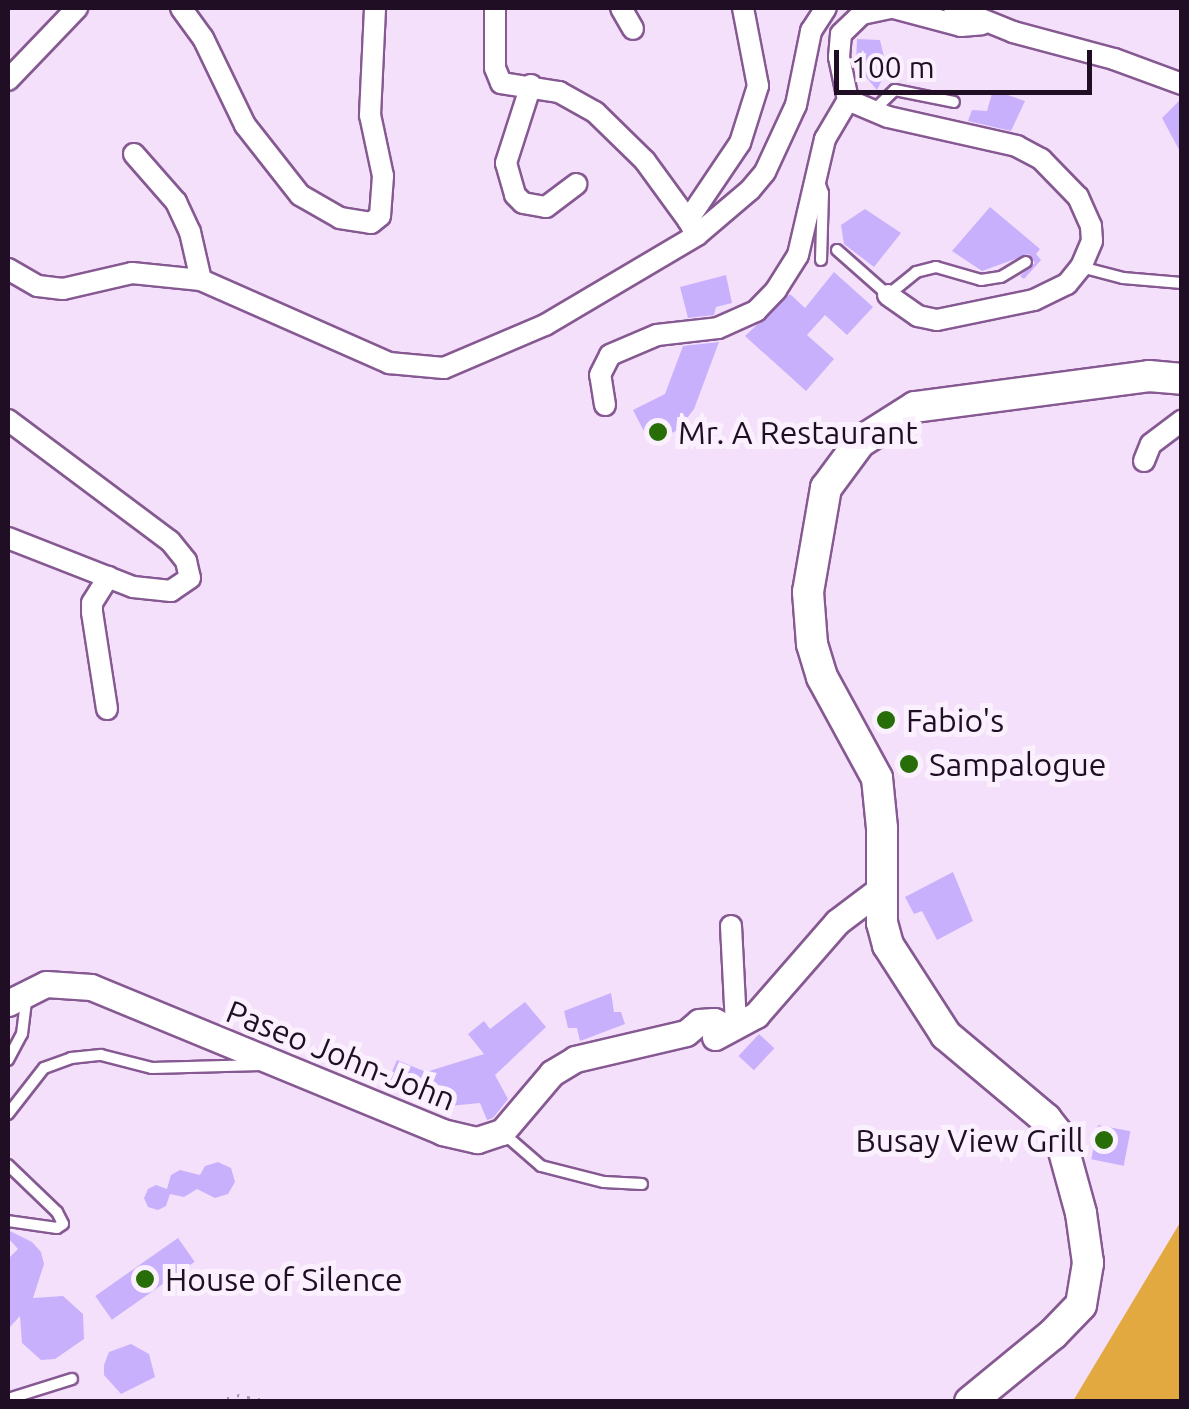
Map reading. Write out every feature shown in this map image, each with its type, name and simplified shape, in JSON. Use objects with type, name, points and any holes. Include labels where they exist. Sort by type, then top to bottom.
[{"type":"main road","points":[[970,1402],[1053,1334],[1081,1305],[1088,1263],[1080,1213],[1060,1137],[1046,1120],[946,1035],[896,960],[882,924],[877,778],[822,677],[812,644],[808,592],[826,488],[860,442],[915,407],[1149,376],[1182,379]]},
{"type":"street","points":[[9,73],[77,8]]},
{"type":"street","points":[[181,8],[202,38],[245,126],[300,195],[340,218],[371,223],[380,216],[384,176],[370,115],[375,8]]},
{"type":"street","points":[[495,8],[497,78],[506,84],[559,92],[595,112],[645,161],[692,228]]},
{"type":"street","points":[[621,8],[633,28]]},
{"type":"street","points":[[692,228],[740,143],[758,86],[743,8]]},
{"type":"street","points":[[8,269],[38,286],[63,288],[132,273],[201,280],[390,363],[444,368],[545,325],[750,190],[764,172],[796,105],[811,31],[826,8]]},
{"type":"street","points":[[605,405],[600,372],[610,354],[658,335],[718,328],[756,311],[776,290],[798,255],[826,139],[848,100],[838,57],[841,34],[862,14],[892,8],[961,26],[988,24]]},
{"type":"street","points":[[954,8],[988,24],[1182,84]]},
{"type":"street","points":[[531,85],[506,163],[515,195],[523,203],[546,208],[576,184]]},
{"type":"street","points":[[848,100],[873,112],[1017,146],[1063,177],[1087,212],[1092,242],[1081,267],[1067,284],[1034,300],[937,320],[918,316],[888,295]]},
{"type":"street","points":[[134,154],[176,202],[190,232],[201,280]]},
{"type":"street","points":[[8,420],[170,540],[186,560],[190,578],[171,590],[158,592],[8,538]]},
{"type":"street","points":[[1144,461],[1151,444],[1182,421]]},
{"type":"street","points":[[107,709],[92,603],[108,577]]},
{"type":"street","points":[[502,1132],[561,1066],[612,1046],[686,1033],[700,1022],[714,1021],[732,1027],[762,1009],[837,922],[882,888]]},
{"type":"street","points":[[731,926],[732,1027]]},
{"type":"street","name":"Paseo John-John","points":[[17,996],[70,983],[90,987],[460,1138],[490,1139],[502,1132]]},
{"type":"lane","points":[[873,112],[895,90],[954,102]]},
{"type":"lane","points":[[816,177],[823,193],[821,260]]},
{"type":"lane","points":[[837,250],[888,295],[916,272],[936,267],[981,280],[1001,277],[1026,262]]},
{"type":"lane","points":[[1081,267],[1123,278],[1182,283]]},
{"type":"lane","points":[[8,1060],[22,1034],[17,996]]},
{"type":"lane","points":[[8,1114],[44,1068],[72,1058],[102,1054],[152,1068],[274,1064]]},
{"type":"lane","points":[[502,1132],[542,1166],[604,1182],[642,1184]]},
{"type":"lane","points":[[8,1165],[57,1212],[63,1224],[57,1228],[8,1221]]},
{"type":"lane","points":[[8,1400],[72,1380]]},
{"type":"path","points":[[218,1402],[238,1394],[273,1402]]},
{"type":"shaded area","points":[[1181,1221],[1181,1401],[1073,1401]]},
{"type":"building","points":[[857,39],[880,40],[887,70],[877,90],[856,65]]},
{"type":"building","points":[[993,90],[1025,101],[1011,131],[968,121],[972,110],[987,111]]},
{"type":"building","points":[[1182,98],[1182,155],[1162,118]]},
{"type":"building","points":[[990,207],[1040,249],[1036,254],[1041,260],[1024,279],[1020,276],[1035,263],[1029,254],[982,271],[952,251]]},
{"type":"building","points":[[865,209],[901,233],[874,267],[844,244],[841,225]]},
{"type":"building","points":[[834,272],[873,307],[847,335],[825,315],[807,335],[834,359],[806,391],[745,336],[790,294],[805,308]]},
{"type":"building","points":[[726,275],[732,303],[716,307],[714,315],[688,318],[680,287]]},
{"type":"building","points":[[719,342],[694,409],[678,430],[650,443],[633,410],[665,394],[683,346]]},
{"type":"building","points":[[953,872],[973,921],[937,940],[922,911],[914,914],[905,897]]},
{"type":"building","points":[[611,993],[614,1012],[621,1012],[625,1024],[580,1041],[577,1028],[568,1028],[564,1011]]},
{"type":"building","points":[[525,1002],[546,1027],[495,1075],[508,1099],[493,1118],[487,1120],[480,1103],[449,1106],[446,1101],[386,1086],[397,1060],[426,1072],[484,1054],[468,1034],[484,1021],[490,1029]]},
{"type":"building","points":[[759,1034],[774,1048],[754,1070],[739,1056]]},
{"type":"building","points":[[1098,1125],[1130,1131],[1124,1166],[1091,1159]]},
{"type":"building","points":[[218,1162],[231,1168],[235,1182],[228,1194],[215,1198],[197,1189],[184,1197],[170,1194],[166,1206],[158,1210],[148,1207],[144,1198],[148,1189],[156,1185],[167,1189],[171,1175],[180,1170],[200,1175],[205,1166]]},
{"type":"building","points":[[8,1230],[32,1242],[41,1252],[44,1264],[33,1298],[63,1296],[83,1314],[84,1339],[55,1359],[41,1360],[22,1343],[20,1316],[8,1329],[8,1259],[18,1249],[8,1238]]},
{"type":"building","name":"House of Silence","points":[[178,1238],[195,1262],[112,1320],[95,1296]]},
{"type":"building","points":[[131,1344],[149,1354],[155,1377],[121,1394],[104,1375],[104,1365],[109,1352]]},
{"type":"place","name":"Mr. A Restaurant","points":[[658,432]]},
{"type":"place","name":"Fabio's","points":[[886,720]]},
{"type":"place","name":"Sampalogue","points":[[909,764]]},
{"type":"place","name":"Busay View Grill","points":[[1104,1140]]},
{"type":"place","name":"House of Silence","points":[[145,1279]]}]
